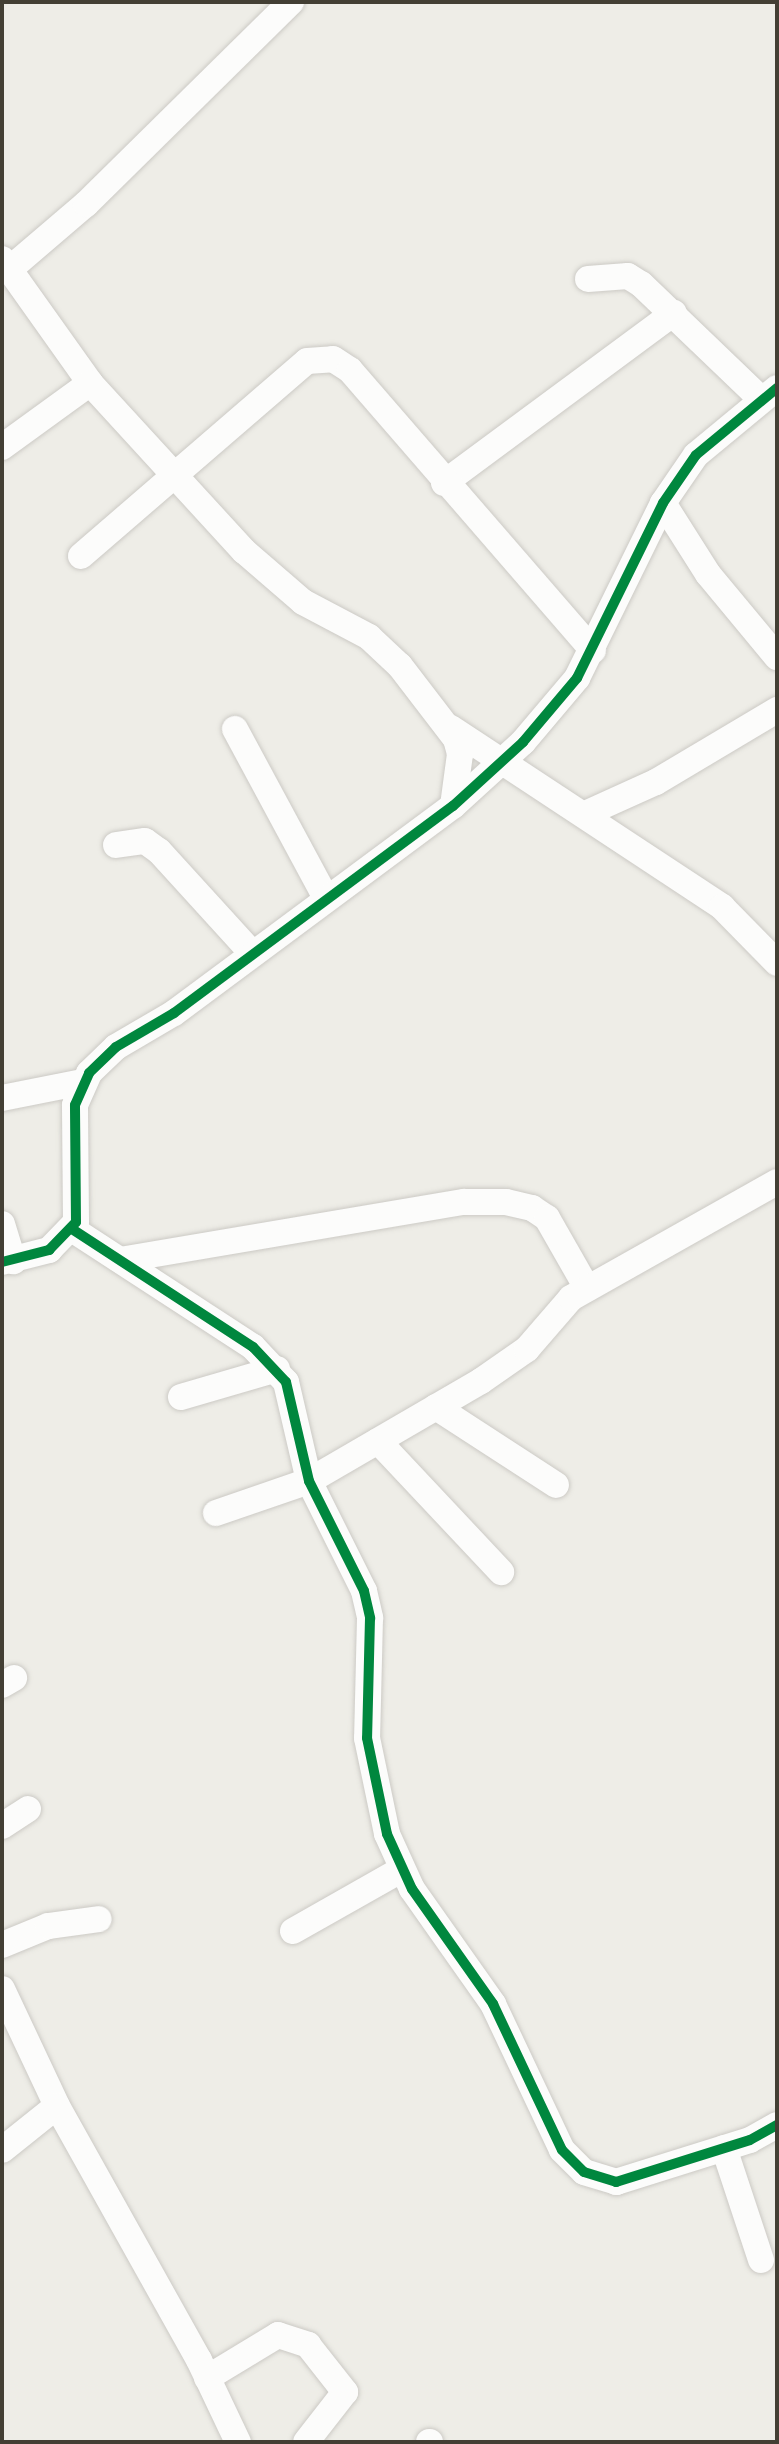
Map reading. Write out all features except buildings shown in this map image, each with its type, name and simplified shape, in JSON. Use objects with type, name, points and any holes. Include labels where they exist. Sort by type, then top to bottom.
[{"type":"street","points":[[291,2],[86,204],[6,264],[90,383],[171,474],[272,578],[375,643],[449,726],[499,764],[585,814],[735,917],[777,963]]},
{"type":"street","points":[[2,1224],[7,1261],[49,1250],[72,1229],[79,1210],[75,1105],[82,1082],[116,1047],[174,1013],[251,951],[453,806],[553,712],[593,651],[663,503],[696,455],[769,393],[628,276],[589,279]]},
{"type":"street","points":[[444,483],[674,313]]},
{"type":"street","points":[[81,556],[171,474],[307,361],[318,358],[350,370],[444,483],[593,651]]},
{"type":"street","points":[[2,447],[90,383]]},
{"type":"street","points":[[663,503],[716,584],[777,657]]},
{"type":"street","points":[[585,814],[656,782],[777,710]]},
{"type":"street","points":[[449,726],[460,754],[453,806]]},
{"type":"street","points":[[235,729],[326,898]]},
{"type":"street","points":[[116,845],[132,839],[159,851],[251,951]]},
{"type":"street","points":[[2,1098],[82,1082]]},
{"type":"street","points":[[216,1514],[309,1482],[436,1407],[527,1349],[551,1316],[587,1288],[777,1182]]},
{"type":"street","points":[[120,1260],[464,1202],[506,1202],[532,1208],[547,1218],[587,1288]]},
{"type":"street","points":[[72,1229],[277,1369],[297,1412],[309,1482],[364,1591],[370,1618],[365,1698],[370,1763],[387,1834],[401,1870],[493,2004],[562,2150],[575,2164],[598,2180],[616,2182],[724,2148],[777,2125]]},
{"type":"street","points":[[181,1397],[277,1369]]},
{"type":"street","points":[[436,1407],[556,1485]]},
{"type":"street","points":[[378,1441],[501,1572]]},
{"type":"street","points":[[2,1826],[29,1809]]},
{"type":"street","points":[[293,1931],[401,1870]]},
{"type":"street","points":[[2,1945],[48,1926],[99,1919]]},
{"type":"street","points":[[2,1989],[57,2106],[207,2378],[238,2442]]},
{"type":"street","points":[[2,2150],[57,2106]]},
{"type":"street","points":[[724,2148],[761,2260]]},
{"type":"street","points":[[207,2378],[278,2335],[308,2345],[345,2392],[306,2442]]},
{"type":"cycle path","points":[[2,1262],[49,1250],[76,1222],[75,1105],[89,1073],[116,1047],[174,1013],[453,806],[523,742],[577,678],[663,503],[696,455],[777,388]]},
{"type":"cycle path","points":[[72,1229],[253,1347],[286,1382],[309,1481],[364,1591],[370,1618],[367,1738],[387,1834],[412,1889],[493,2004],[562,2150],[584,2172],[616,2182],[750,2140],[777,2125]]}]
